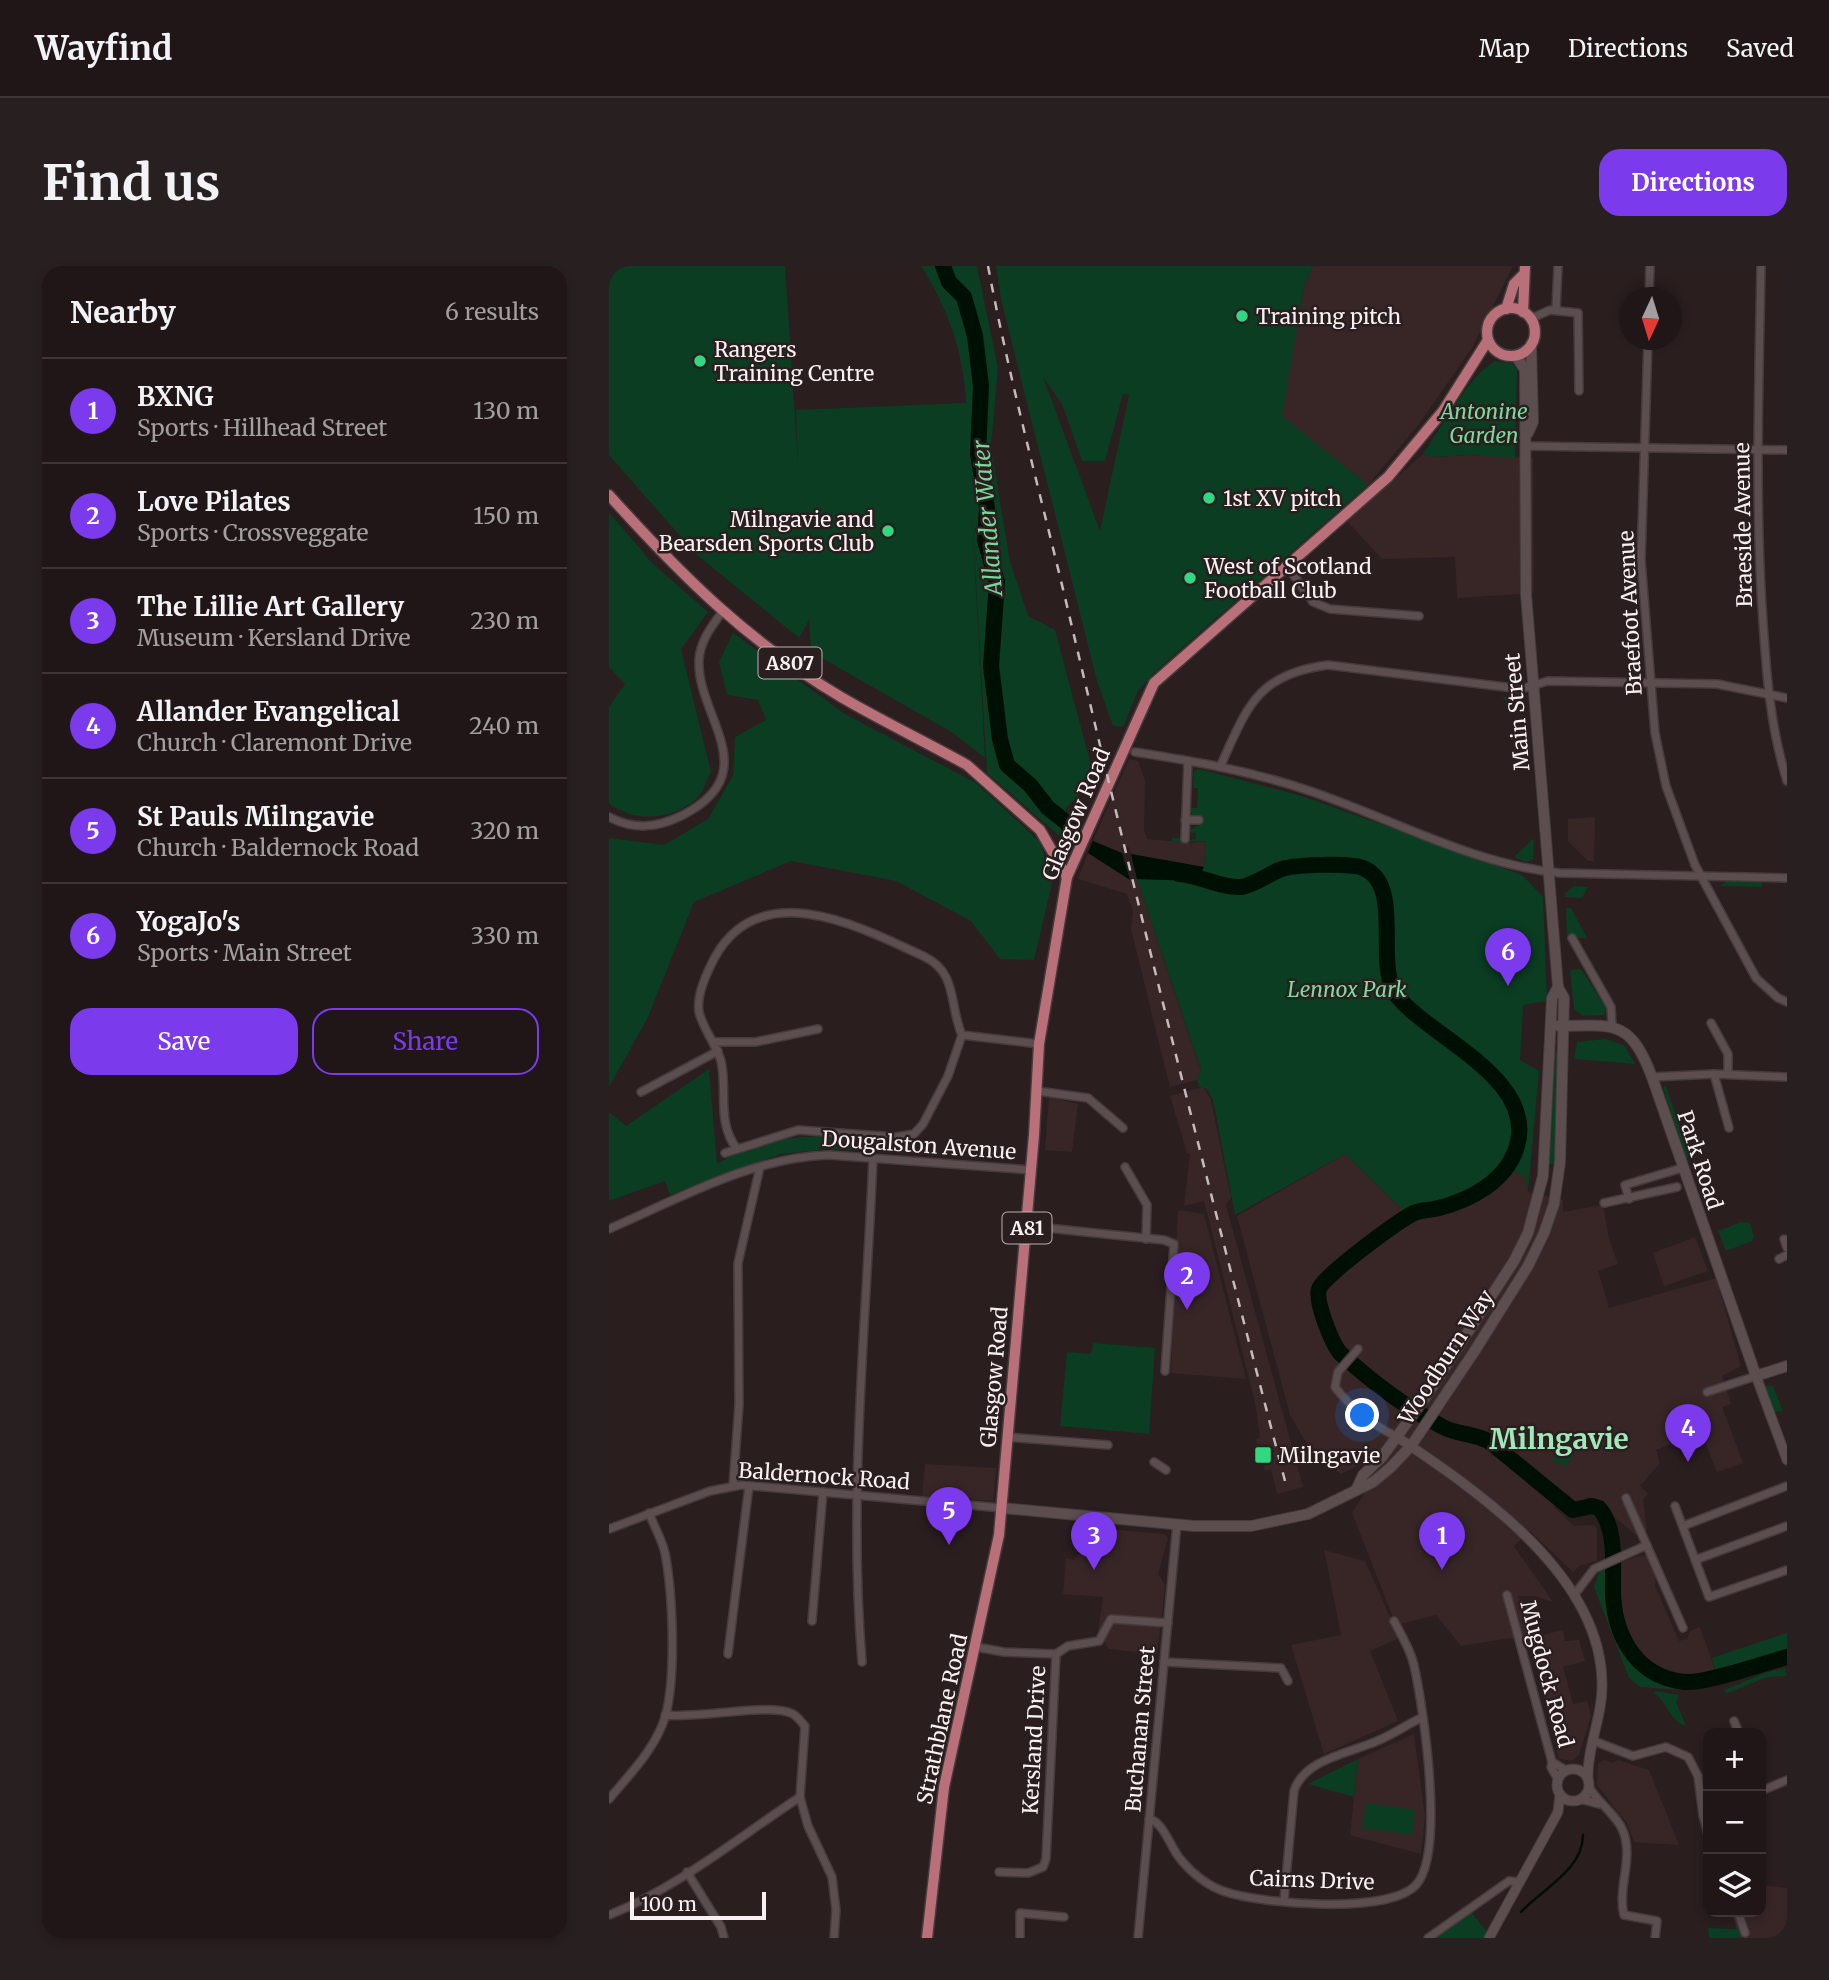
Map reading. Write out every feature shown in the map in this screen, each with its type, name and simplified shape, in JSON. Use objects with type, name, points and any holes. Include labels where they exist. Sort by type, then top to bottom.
[{"type":"main road","name":"A81","points":[[1488,340],[1490,320],[1506,309],[1514,285],[1524,270]]},
{"type":"main road","name":"A81","points":[[1524,270],[1527,315],[1535,334],[1531,344]]},
{"type":"main road","points":[[1506,309],[1527,315]]},
{"type":"main road","points":[[1488,340],[1499,353]]},
{"type":"main road","name":"Glasgow Road","points":[[1002,1508],[1027,1226],[1039,1044],[1067,877],[1154,683],[1408,458],[1479,358],[1488,340]]},
{"type":"main road","points":[[1479,358],[1499,353],[1516,356],[1531,344]]},
{"type":"main road","name":"Main Street","points":[[1514,1261],[1528,1233],[1541,1189],[1552,998],[1557,988],[1526,594],[1528,433],[1533,422],[1531,344]]},
{"type":"main road","name":"Main Street","points":[[1516,356],[1525,370],[1523,422],[1528,433]]},
{"type":"main road","name":"A807","points":[[609,495],[673,567],[722,612],[767,647],[841,697],[967,765],[1040,830],[1067,877]]},
{"type":"main road","name":"Main Street","points":[[1528,1266],[1544,1233],[1556,1192],[1562,1134],[1564,1026],[1564,998],[1557,988]]},
{"type":"main road","points":[[1551,1026],[1612,1026]]},
{"type":"main road","name":"Park Road","points":[[1612,1026],[1629,1034],[1635,1041],[1652,1077],[1756,1376]]},
{"type":"main road","name":"Woodburn Way","points":[[1357,1488],[1363,1475],[1410,1420],[1514,1261]]},
{"type":"main road","name":"Woodburn Way","points":[[1002,1508],[1194,1526],[1251,1526],[1308,1514],[1373,1482],[1411,1446],[1528,1266]]},
{"type":"main road","points":[[1756,1376],[1787,1366]]},
{"type":"main road","name":"Strathblane Road","points":[[927,1938],[944,1787],[995,1564],[1002,1508]]},
{"type":"street","points":[[1556,310],[1558,266]]},
{"type":"street","points":[[1649,287],[1650,266]]},
{"type":"street","name":"Braeside Avenue","points":[[1761,266],[1759,565],[1767,694],[1776,744],[1787,781]]},
{"type":"street","points":[[1527,315],[1556,310],[1573,311],[1580,318],[1579,391]]},
{"type":"street","name":"Braefoot Avenue","points":[[1648,350],[1641,560],[1655,733],[1666,786],[1678,825],[1702,877],[1756,978],[1778,998],[1787,1002]]},
{"type":"street","points":[[1528,446],[1787,450]]},
{"type":"street","points":[[1287,566],[1313,601],[1330,610],[1419,616]]},
{"type":"street","points":[[609,817],[643,828],[658,825],[695,809],[714,789],[722,769],[723,751],[699,660],[703,641],[722,612]]},
{"type":"street","points":[[1220,767],[1249,705],[1276,679],[1301,669],[1328,666],[1521,689],[1548,681],[1717,684],[1787,698]]},
{"type":"street","points":[[1135,752],[1220,767],[1306,789],[1472,854],[1523,870],[1787,878]]},
{"type":"street","points":[[1185,839],[1188,761]]},
{"type":"street","points":[[1185,820],[1199,820]]},
{"type":"street","points":[[725,1153],[798,1130],[895,1138],[914,1134],[923,1124],[948,1076],[963,1035],[947,975],[937,962],[842,920],[781,913],[762,915],[736,929],[714,959],[702,988],[699,1011],[718,1051],[723,1077],[726,1129],[737,1149]]},
{"type":"street","points":[[1572,938],[1611,1007],[1612,1026]]},
{"type":"street","points":[[1711,1023],[1728,1054],[1728,1074]]},
{"type":"street","points":[[714,1042],[755,1042],[818,1029]]},
{"type":"street","points":[[963,1035],[1039,1044]]},
{"type":"street","points":[[641,1092],[718,1051]]},
{"type":"street","points":[[1714,1074],[1729,1128]]},
{"type":"street","points":[[1652,1077],[1728,1074],[1787,1077]]},
{"type":"street","points":[[1037,1091],[1088,1098],[1123,1128]]},
{"type":"street","name":"Dougalston Avenue","points":[[609,1228],[759,1167],[803,1155],[1031,1170]]},
{"type":"street","points":[[862,1661],[857,1601],[856,1495],[873,1158]]},
{"type":"street","points":[[733,1486],[739,1405],[738,1263],[759,1167]]},
{"type":"street","points":[[1125,1167],[1147,1205],[1146,1239]]},
{"type":"street","points":[[1629,1199],[1625,1185],[1682,1168]]},
{"type":"street","points":[[1604,1203],[1677,1187]]},
{"type":"street","points":[[1027,1226],[1174,1244],[1165,1371]]},
{"type":"street","points":[[1784,1239],[1787,1248]]},
{"type":"street","points":[[1779,1259],[1787,1255]]},
{"type":"street","points":[[1358,1349],[1338,1373],[1335,1387],[1345,1400],[1375,1426],[1411,1446],[1485,1500],[1539,1551],[1575,1594],[1592,1626],[1601,1663],[1601,1707],[1587,1760],[1588,1783],[1577,1800],[1557,1812]]},
{"type":"street","points":[[1707,1392],[1756,1376],[1787,1460]]},
{"type":"street","points":[[1007,1437],[1108,1445]]},
{"type":"street","points":[[1154,1462],[1166,1470]]},
{"type":"street","name":"Baldernock Road","points":[[609,1529],[733,1486],[1002,1508]]},
{"type":"street","points":[[727,1654],[749,1486]]},
{"type":"street","points":[[1683,1526],[1787,1486]]},
{"type":"street","points":[[812,1620],[823,1492]]},
{"type":"street","points":[[1626,1498],[1683,1628]]},
{"type":"street","points":[[1675,1506],[1709,1597],[1787,1570]]},
{"type":"street","points":[[609,1799],[644,1758],[665,1715],[672,1656],[670,1608],[664,1552],[649,1513]]},
{"type":"street","name":"Buchanan Street","points":[[1138,1938],[1177,1524]]},
{"type":"street","points":[[1695,1560],[1787,1526]]},
{"type":"street","points":[[1575,1594],[1594,1569],[1647,1545]]},
{"type":"street","name":"Mugdock Road","points":[[1507,1595],[1552,1762],[1551,1768],[1558,1780]]},
{"type":"street","name":"Kersland Drive","points":[[999,1872],[1036,1872],[1043,1867],[1046,1859],[1056,1654],[1068,1646],[1099,1641],[1111,1619],[1168,1623]]},
{"type":"street","name":"Cairns Drive","points":[[1149,1819],[1158,1823],[1174,1851],[1205,1882],[1228,1893],[1284,1900],[1374,1903],[1398,1896],[1415,1885],[1430,1854],[1430,1789],[1415,1668],[1394,1621]]},
{"type":"street","points":[[976,1647],[1004,1653],[1056,1654]]},
{"type":"street","points":[[1164,1662],[1281,1668],[1288,1681]]},
{"type":"street","points":[[665,1715],[683,1717],[775,1709],[793,1714],[805,1726],[800,1797],[808,1826],[832,1877],[836,1910],[834,1938]]},
{"type":"street","points":[[1284,1900],[1294,1791],[1300,1777],[1331,1759],[1388,1737],[1421,1718]]},
{"type":"street","points":[[1734,1721],[1737,1728]]},
{"type":"street","points":[[1594,1741],[1633,1756],[1659,1748],[1677,1749],[1693,1764],[1703,1806]]},
{"type":"street","points":[[1489,1938],[1557,1812],[1560,1794],[1558,1780],[1587,1760]]},
{"type":"street","name":"Mugdock Road","points":[[1552,1762],[1571,1770]]},
{"type":"street","points":[[1571,1770],[1588,1783],[1599,1804],[1619,1822],[1627,1845],[1624,1915],[1657,1921],[1655,1938]]},
{"type":"street","points":[[1766,1787],[1787,1780]]},
{"type":"street","points":[[1560,1794],[1599,1804]]},
{"type":"street","points":[[609,1915],[628,1907],[687,1872],[800,1797]]},
{"type":"street","points":[[687,1872],[721,1927],[724,1938]]},
{"type":"street","points":[[1428,1938],[1509,1881],[1518,1882]]},
{"type":"street","points":[[1020,1938],[1020,1913],[1064,1917]]},
{"type":"street","points":[[1740,1917],[1745,1933]]},
{"type":"shaded area","points":[[1313,266],[1513,266],[1472,348],[1419,424],[1368,485],[1281,416],[1304,287]]},
{"type":"shaded area","points":[[1423,454],[1434,457],[1470,455],[1533,458],[1534,593],[1457,598],[1455,557],[1382,559],[1347,521]]},
{"type":"shaded area","points":[[1129,759],[1138,761],[1145,781],[1144,830],[1147,839],[1192,843],[1206,841],[1204,867],[1131,854],[1129,847],[1121,848],[1122,853],[1093,841]]},
{"type":"shaded area","points":[[1595,817],[1594,861],[1588,861],[1568,841],[1568,819]]},
{"type":"shaded area","points":[[1093,841],[1122,853],[1130,880],[1088,853]]},
{"type":"shaded area","points":[[1088,853],[1130,879],[1137,879],[1201,1071],[1197,1080],[1170,1087],[1131,929],[1133,911],[1127,894],[1078,879]]},
{"type":"shaded area","points":[[1131,854],[1204,867],[1196,881],[1137,879]]},
{"type":"shaded area","points":[[1203,1087],[1211,1100],[1231,1198],[1226,1205],[1303,1487],[1277,1494],[1271,1469],[1265,1471],[1256,1439],[1260,1437],[1255,1402],[1204,1201],[1184,1206],[1190,1154],[1187,1153],[1170,1096]]},
{"type":"shaded area","points":[[1049,1097],[1078,1104],[1072,1152],[1045,1150]]},
{"type":"shaded area","points":[[1345,1154],[1406,1213],[1480,1199],[1510,1169],[1525,1177],[1528,1192],[1563,1200],[1563,1212],[1603,1205],[1609,1239],[1618,1264],[1598,1271],[1609,1308],[1716,1278],[1741,1366],[1722,1376],[1731,1404],[1722,1407],[1743,1463],[1717,1472],[1701,1432],[1656,1450],[1660,1463],[1640,1486],[1648,1494],[1643,1500],[1647,1530],[1636,1535],[1589,1497],[1578,1504],[1565,1492],[1554,1507],[1574,1526],[1594,1525],[1597,1529],[1597,1561],[1579,1566],[1573,1572],[1530,1531],[1514,1546],[1553,1602],[1535,1596],[1518,1596],[1530,1638],[1563,1630],[1565,1641],[1579,1640],[1585,1661],[1563,1667],[1573,1704],[1587,1701],[1591,1716],[1579,1755],[1572,1761],[1559,1759],[1532,1649],[1511,1638],[1461,1646],[1436,1615],[1396,1625],[1352,1513],[1392,1450],[1341,1474],[1311,1451],[1290,1415],[1237,1216]]},
{"type":"shaded area","points":[[1178,1210],[1204,1214],[1246,1379],[1171,1373]]},
{"type":"shaded area","points":[[1695,1237],[1708,1271],[1664,1286],[1653,1253]]},
{"type":"shaded area","points":[[925,1464],[996,1468],[993,1501],[922,1496]]},
{"type":"shaded area","points":[[1085,1527],[1164,1534],[1168,1538],[1158,1574],[1165,1585],[1157,1654],[1109,1649],[1098,1632],[1103,1597],[1063,1594],[1066,1558],[1074,1560],[1082,1551]]},
{"type":"shaded area","points":[[1324,1550],[1365,1561],[1399,1638],[1370,1651],[1398,1721],[1324,1754],[1291,1645],[1341,1635]]},
{"type":"shaded area","points":[[1640,1556],[1648,1557],[1656,1576],[1655,1586],[1679,1641],[1687,1639],[1690,1631],[1700,1627],[1716,1673],[1673,1674],[1642,1661],[1632,1650],[1622,1624],[1614,1584],[1618,1563]]},
{"type":"shaded area","points":[[1414,1734],[1425,1817],[1421,1854],[1350,1835],[1358,1759]]},
{"type":"shaded area","points":[[1604,1760],[1612,1763],[1618,1760],[1649,1770],[1679,1845],[1634,1842],[1628,1825],[1597,1785],[1598,1764]]},
{"type":"shaded area","points":[[1766,1886],[1787,1888],[1787,1938],[1740,1938],[1733,1917],[1766,1917]]},
{"type":"green space","points":[[609,266],[785,266],[798,464],[796,410],[966,403],[962,366],[953,332],[939,298],[921,266],[977,266],[998,368],[991,446],[1010,562],[1028,616],[1055,630],[1095,780],[1065,809],[1080,827],[1071,846],[987,773],[971,495],[985,758],[953,733],[811,652],[809,620],[799,638],[696,554],[609,455]]},
{"type":"green space","name":"West of Scotland Football Club","points":[[996,266],[1313,266],[1304,287],[1282,416],[1368,485],[1156,671],[1138,691],[1123,727],[1113,726],[1097,681],[1001,299]],"holes":[[[1043,377],[1062,404],[1082,461],[1105,461],[1123,394],[1129,395],[1100,531]]]},
{"type":"green space","name":"Antonine Garden","points":[[1495,361],[1514,364],[1517,370],[1515,458],[1470,455],[1434,457],[1423,454],[1465,390]]},
{"type":"green space","points":[[609,512],[652,563],[708,612],[681,649],[711,772],[698,798],[686,807],[664,815],[629,814],[609,803],[609,707],[625,684],[609,667]]},
{"type":"green space","points":[[733,633],[845,714],[976,783],[1039,841],[1053,879],[1034,960],[1000,959],[971,921],[896,881],[791,861],[694,902],[647,1019],[609,1087],[609,838],[664,845],[708,819],[733,775],[735,737],[766,720],[758,700],[727,695],[719,662]]},
{"type":"green space","points":[[1518,696],[1523,702],[1523,716],[1502,697]]},
{"type":"green space","name":"Lennox Park","points":[[1199,769],[1302,796],[1522,875],[1543,897],[1547,1001],[1523,1005],[1520,1060],[1539,1071],[1528,1192],[1525,1177],[1510,1169],[1480,1199],[1406,1213],[1345,1154],[1235,1215],[1213,1100],[1207,1089],[1199,1087],[1197,1080],[1201,1070],[1137,879],[1197,881],[1204,867],[1206,841],[1172,842],[1172,838],[1181,838],[1181,841],[1196,839],[1196,833],[1189,832],[1201,824],[1202,817],[1192,815],[1190,808],[1197,808],[1198,788],[1193,788],[1194,771]]},
{"type":"green space","points":[[1534,838],[1533,859],[1526,862],[1514,857]]},
{"type":"green space","points":[[1727,881],[1762,882],[1762,887],[1720,886]]},
{"type":"green space","points":[[1574,886],[1588,887],[1582,898],[1565,897],[1565,893]]},
{"type":"green space","points":[[1566,908],[1571,908],[1587,938],[1567,938]]},
{"type":"green space","points":[[1581,969],[1606,1008],[1604,1015],[1583,1016],[1574,1009],[1570,970]]},
{"type":"green space","points":[[1605,1039],[1624,1045],[1635,1064],[1574,1059],[1577,1042]]},
{"type":"green space","points":[[1555,1052],[1559,1052],[1555,1164],[1549,1164]]},
{"type":"green space","points":[[709,1069],[717,1164],[763,1144],[809,1136],[906,1142],[912,1154],[828,1149],[781,1154],[670,1195],[665,1181],[609,1201],[609,1112],[626,1126]]},
{"type":"green space","points":[[1666,1086],[1690,1158],[1685,1159],[1663,1087]]},
{"type":"green space","points":[[1741,1222],[1750,1223],[1754,1236],[1752,1241],[1726,1251],[1718,1231]]},
{"type":"green space","points":[[1093,1343],[1155,1348],[1149,1434],[1060,1426],[1067,1352],[1091,1354]]},
{"type":"green space","points":[[1765,1386],[1773,1386],[1783,1411],[1774,1412]]},
{"type":"green space","points":[[1560,1442],[1562,1447],[1569,1448],[1573,1456],[1566,1466],[1553,1461],[1556,1453],[1554,1443]]},
{"type":"green space","points":[[1608,1568],[1615,1624],[1624,1650],[1642,1670],[1682,1690],[1640,1687],[1629,1678],[1594,1587],[1600,1570]]},
{"type":"green space","points":[[1787,1633],[1787,1650],[1716,1673],[1712,1658]]},
{"type":"green space","points":[[1785,1668],[1787,1676],[1767,1677],[1726,1694],[1724,1690],[1765,1673]]},
{"type":"green space","points":[[1656,1691],[1679,1695],[1676,1702],[1686,1726],[1673,1716],[1654,1693]]},
{"type":"green space","points":[[1358,1759],[1354,1797],[1308,1784]]},
{"type":"green space","points":[[1366,1803],[1415,1810],[1412,1835],[1362,1828]]},
{"type":"green space","points":[[1469,1909],[1487,1932],[1485,1938],[1430,1938]]},
{"type":"green space","points":[[1708,1928],[1739,1929],[1740,1938],[1709,1938]]},
{"type":"waterway","name":"Allander Water","points":[[943,266],[949,282],[964,297],[975,336],[981,386],[978,454],[987,508],[985,540],[997,582],[991,666],[1000,739],[1007,765],[1030,785],[1048,808],[1067,823],[1073,834]]},
{"type":"waterway","name":"Allander Water","points":[[1179,874],[1225,886],[1241,887],[1286,868],[1308,865],[1363,868],[1376,877],[1383,891],[1387,965],[1390,982],[1397,996],[1413,1012],[1479,1063],[1498,1082],[1512,1102],[1519,1124],[1516,1149],[1511,1161],[1495,1180],[1463,1200],[1417,1212],[1405,1218],[1362,1249],[1333,1273],[1319,1289],[1319,1303],[1340,1353],[1389,1393],[1429,1420],[1449,1430],[1490,1442],[1573,1510],[1592,1506],[1599,1508],[1611,1534],[1616,1619],[1629,1648],[1651,1671],[1666,1678],[1694,1682],[1787,1657]]},
{"type":"waterway","points":[[1521,1912],[1569,1869],[1581,1847],[1583,1835]]},
{"type":"railway","points":[[988,266],[1017,402],[1123,841],[1285,1481]]},
{"type":"place","name":"Training pitch","points":[[1242,316]]},
{"type":"place","name":"Rangers Training Centre","points":[[700,361]]},
{"type":"place","name":"1st XV pitch","points":[[1209,498]]},
{"type":"place","name":"Milngavie and Bearsden Sports Club","points":[[888,531]]},
{"type":"place","name":"West of Scotland Football Club","points":[[1190,578]]},
{"type":"place","name":"YogaJo's","points":[[1508,986]]},
{"type":"place","name":"Love Pilates","points":[[1187,1310]]},
{"type":"place","name":"Milngavie","points":[[1263,1455]]},
{"type":"place","name":"Allander Evangelical","points":[[1688,1462]]},
{"type":"place","name":"St Pauls Milngavie","points":[[949,1545]]},
{"type":"place","name":"The Lillie Art Gallery","points":[[1094,1570]]},
{"type":"place","name":"BXNG","points":[[1442,1570]]},
{"type":"district","name":"Milngavie","points":[[1559,1439]]}]
